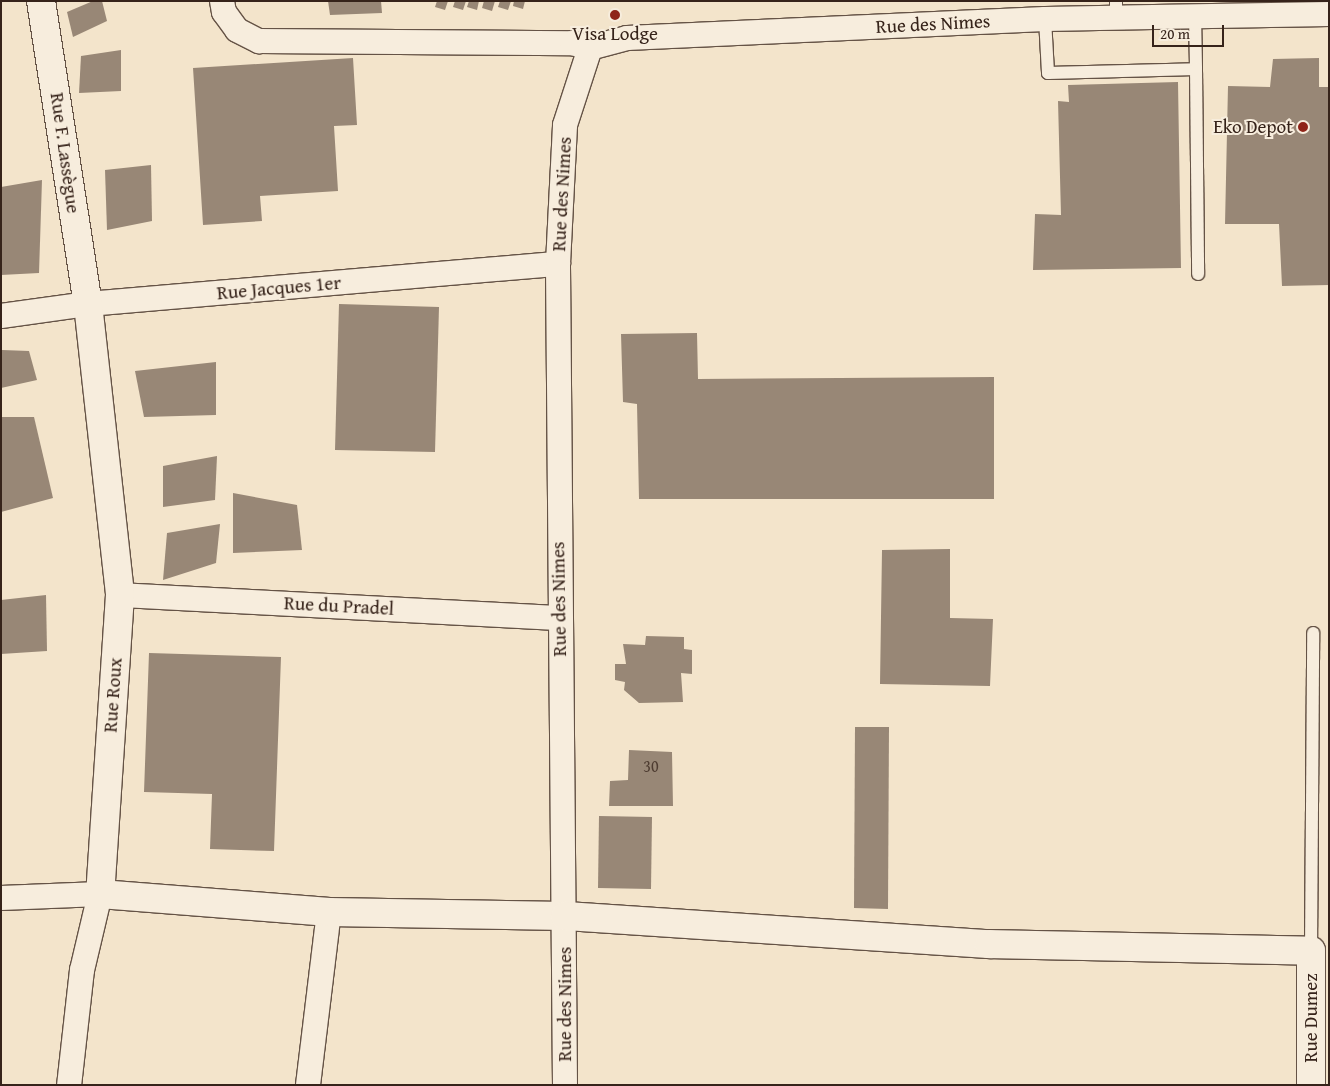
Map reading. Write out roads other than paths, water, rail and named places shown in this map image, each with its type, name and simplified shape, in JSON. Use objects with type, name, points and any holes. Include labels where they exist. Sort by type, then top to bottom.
[{"type":"street","name":"Rue F. Lassègue","points":[[41,1],[88,304]]},
{"type":"street","points":[[222,1],[224,12],[237,30],[259,41],[572,43],[590,48]]},
{"type":"street","name":"Rue des Nimes","points":[[565,1085],[565,916],[559,618],[558,264],[565,125],[590,48],[628,38],[1045,19],[1116,9],[1195,15],[1329,14]]},
{"type":"street","name":"Rue Jacques 1er","points":[[1,316],[88,304],[558,264]]},
{"type":"street","name":"Rue Roux","points":[[69,1085],[82,970],[100,894],[120,595],[88,304]]},
{"type":"street","name":"Rue du Pradel","points":[[120,595],[559,618]]},
{"type":"street","points":[[1,898],[100,894],[329,912],[565,916],[989,944],[1311,951]]},
{"type":"street","points":[[308,1085],[329,912]]},
{"type":"street","name":"Rue Dumez","points":[[1311,951],[1312,1085]]},
{"type":"lane","points":[[1195,15],[1198,274]]},
{"type":"lane","points":[[1045,19],[1048,73],[1196,69]]},
{"type":"lane","points":[[1311,951],[1313,633]]},
{"type":"place","name":"Visa Lodge","points":[[615,15]]},
{"type":"place","name":"Eko Depot","points":[[1303,127]]}]
